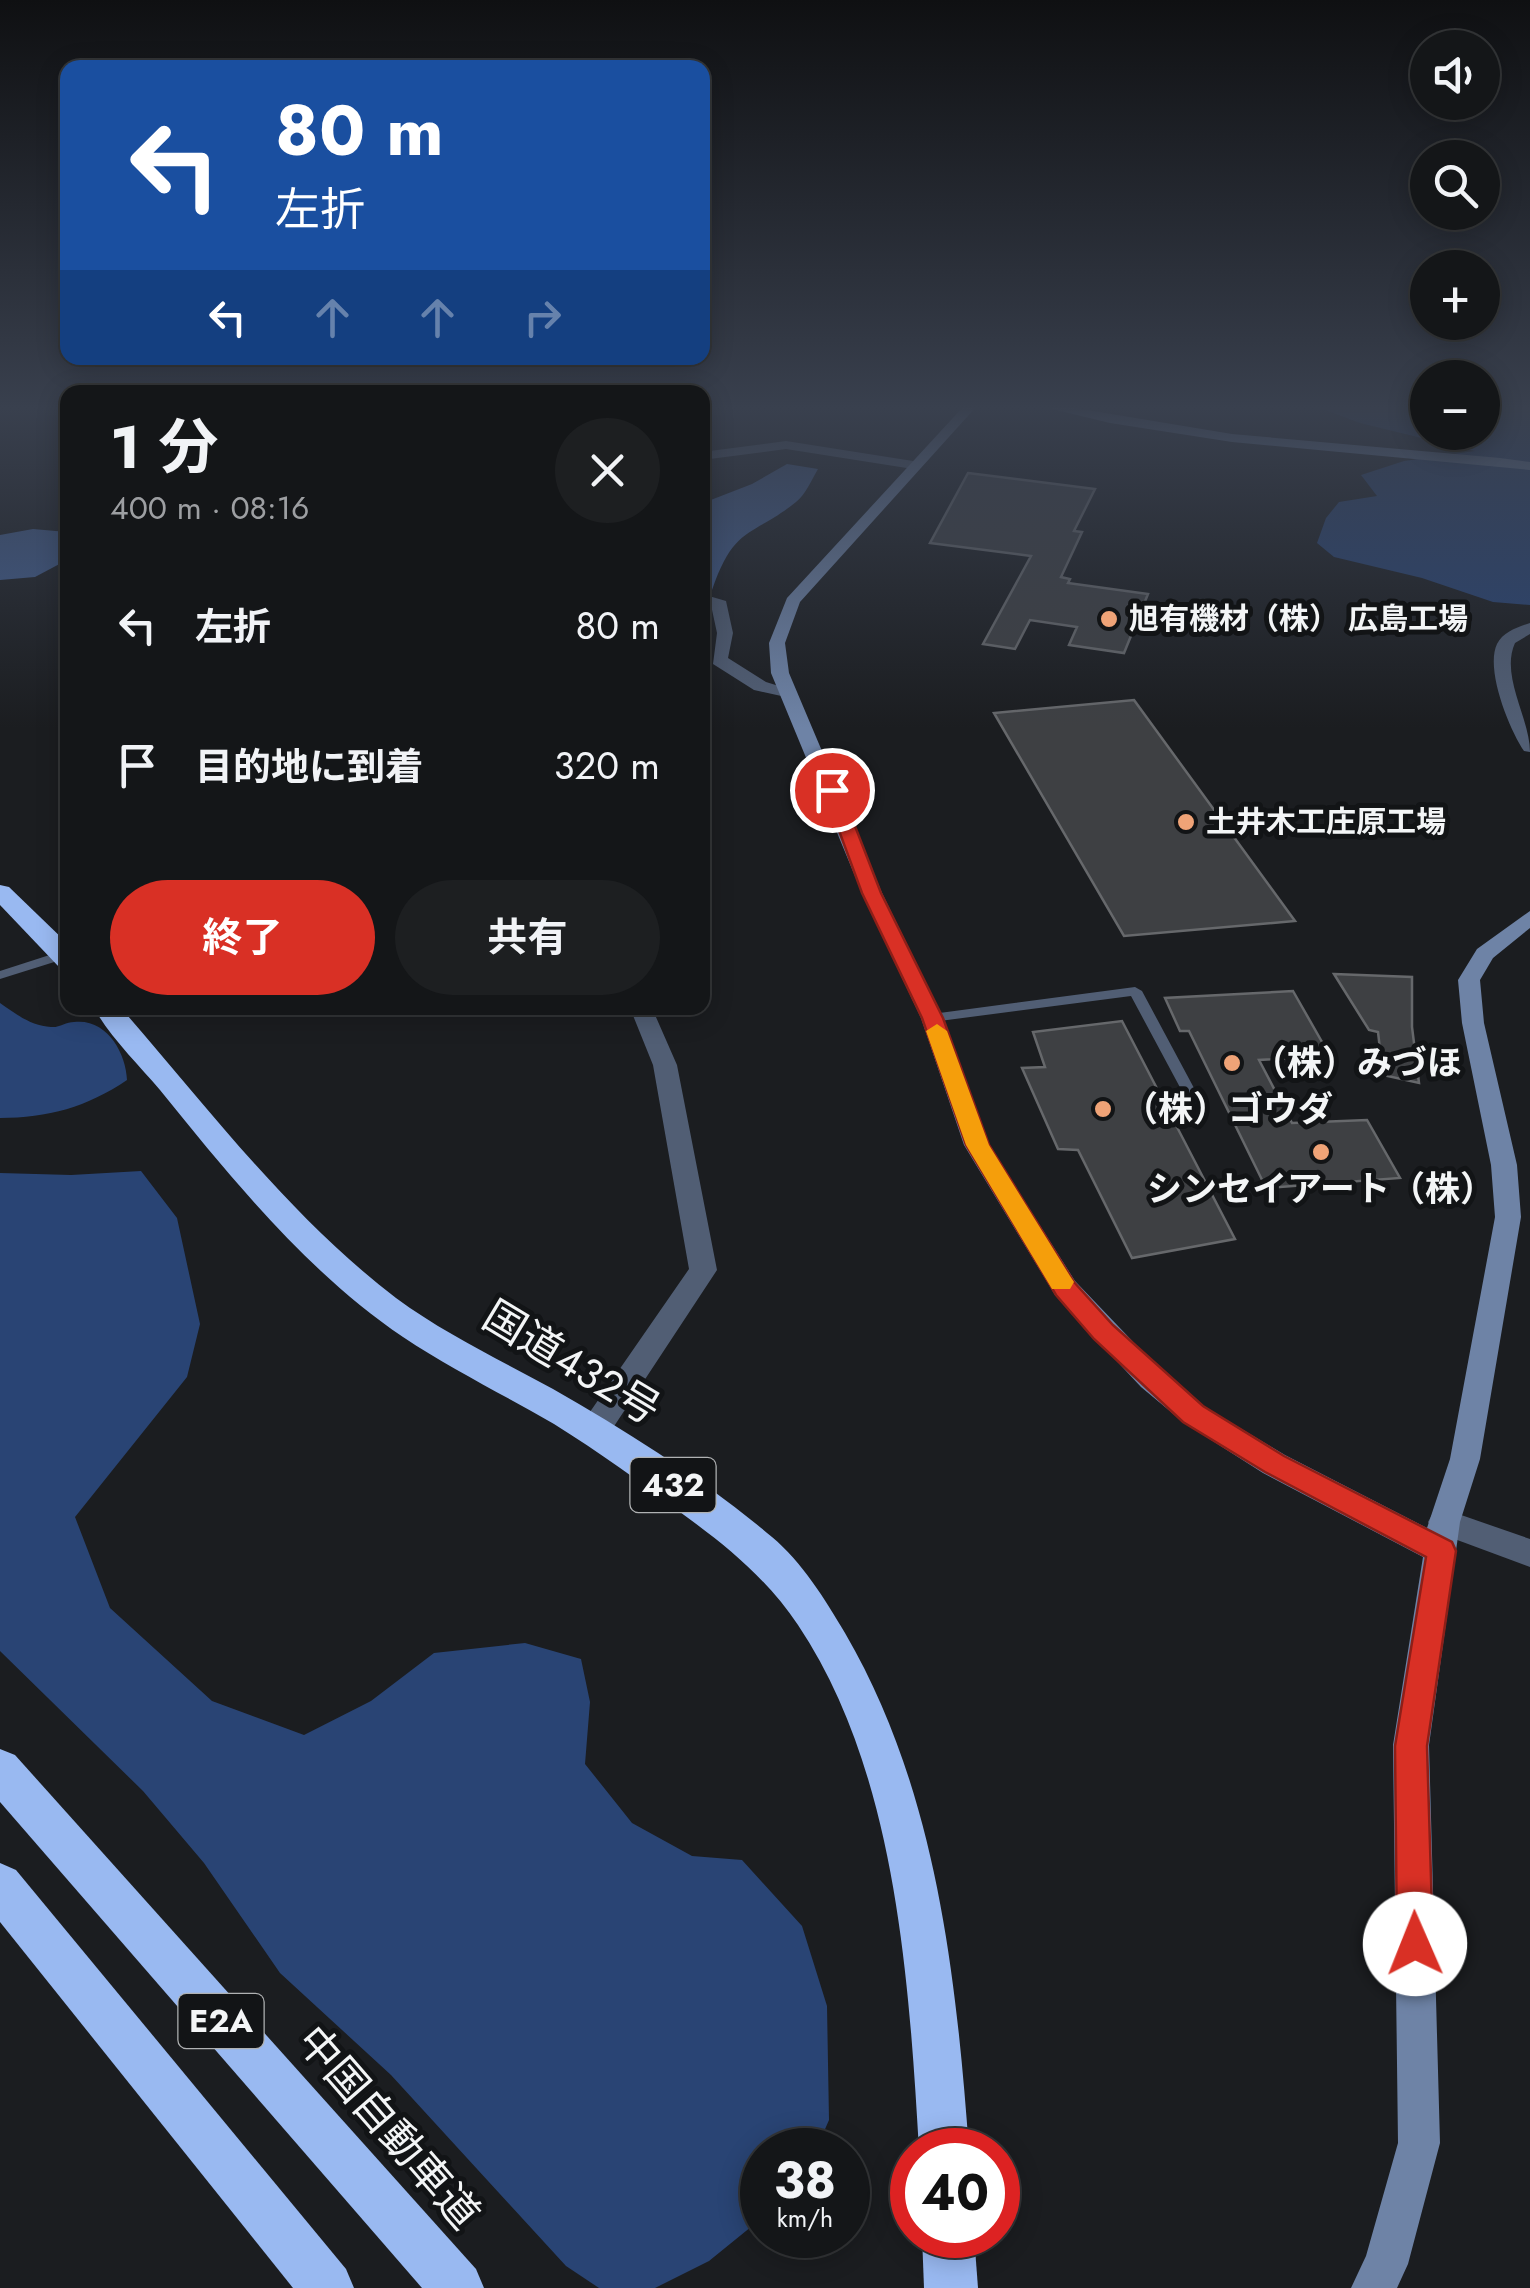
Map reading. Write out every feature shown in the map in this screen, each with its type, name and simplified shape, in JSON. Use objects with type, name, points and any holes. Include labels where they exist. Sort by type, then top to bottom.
[{"type":"highway","points":[[0,892],[60,953]]},
{"type":"highway","name":"国道432号","points":[[112,1015],[281,1213],[362,1289],[458,1357],[594,1431],[764,1553],[826,1632],[874,1736],[909,1865],[938,2040],[943,2128]]},
{"type":"highway","name":"中国自動車道","points":[[0,1770],[453,2282]]},
{"type":"highway","name":"E2A","points":[[0,1886],[327,2288]]},
{"type":"highway","points":[[949,2258],[951,2288]]},
{"type":"street","points":[[869,514],[792,600],[783,620],[776,656],[872,893],[932,1018],[978,1145],[1065,1288],[1104,1332],[1193,1414],[1274,1464],[1443,1536],[1530,1553]]},
{"type":"street","points":[[710,600],[718,601],[725,633],[719,660],[760,686],[789,695]]},
{"type":"street","points":[[1530,628],[1516,634],[1504,646],[1502,662],[1514,714],[1530,747]]},
{"type":"street","points":[[1373,2288],[1386,2264],[1419,2143],[1411,1746],[1443,1536],[1466,1458],[1508,1217],[1504,1165],[1473,1023],[1469,980],[1485,954],[1530,916]]},
{"type":"street","points":[[594,1431],[702,1270],[665,1065],[644,1015]]},
{"type":"lane","points":[[0,975],[60,959]]},
{"type":"lane","points":[[932,1018],[1135,990],[1195,1104]]},
{"type":"shaded area","points":[[710,514],[779,514],[746,535],[728,553],[712,590]]},
{"type":"shaded area","points":[[1329,514],[1530,514],[1530,605],[1493,602],[1422,578],[1334,557],[1317,543]]},
{"type":"shaded area","points":[[33,529],[60,531],[60,564],[35,577],[0,580],[0,535]]},
{"type":"shaded area","points":[[0,1003],[24,1019],[44,1026],[86,1022],[105,1031],[123,1059],[127,1080],[66,1109],[0,1118]]},
{"type":"shaded area","points":[[141,1171],[177,1218],[200,1324],[187,1377],[75,1517],[110,1608],[212,1701],[304,1735],[371,1701],[434,1653],[525,1643],[581,1659],[590,1702],[585,1764],[632,1823],[692,1856],[742,1860],[802,1926],[827,2006],[829,2120],[826,2128],[740,2128],[740,2236],[709,2261],[655,2288],[599,2288],[566,2266],[391,2075],[280,1973],[204,1863],[143,1791],[0,1651],[0,1173],[71,1175]]},
{"type":"building","points":[[946,514],[1083,514],[1074,531],[1082,532],[1061,577],[1070,579],[1068,583],[1148,594],[1124,653],[1069,645],[1077,627],[1030,620],[1015,649],[983,644],[1031,556],[930,543]]},
{"type":"building","name":"土井木工庄原工場","points":[[1134,700],[1295,921],[1124,936],[994,713]]},
{"type":"building","points":[[1334,974],[1412,977],[1412,1027],[1419,1083],[1383,1075],[1378,1032],[1369,1030]]},
{"type":"building","points":[[1293,991],[1330,1056],[1259,1060],[1292,1123],[1367,1120],[1400,1178],[1266,1188],[1189,1031],[1180,1031],[1165,998]]},
{"type":"building","name":"（株）ゴウダ","points":[[1122,1021],[1235,1239],[1132,1258],[1078,1150],[1058,1149],[1022,1068],[1045,1067],[1033,1032]]},
{"type":"slow traffic","points":[[937,1031],[978,1145],[1061,1282]]},
{"type":"place","name":"旭有機材（株） 広島工場","points":[[1109,619]]},
{"type":"place","name":"土井木工庄原工場","points":[[1186,822]]},
{"type":"place","name":"（株）みづほ","points":[[1232,1063]]},
{"type":"place","name":"（株）ゴウダ","points":[[1103,1109]]},
{"type":"place","name":"シンセイアート（株）","points":[[1321,1152]]},
{"type":"route","points":[[832,790],[872,893],[932,1018],[978,1145],[1065,1288],[1104,1332],[1193,1414],[1274,1464],[1442,1551],[1411,1746],[1415,1944]]}]
